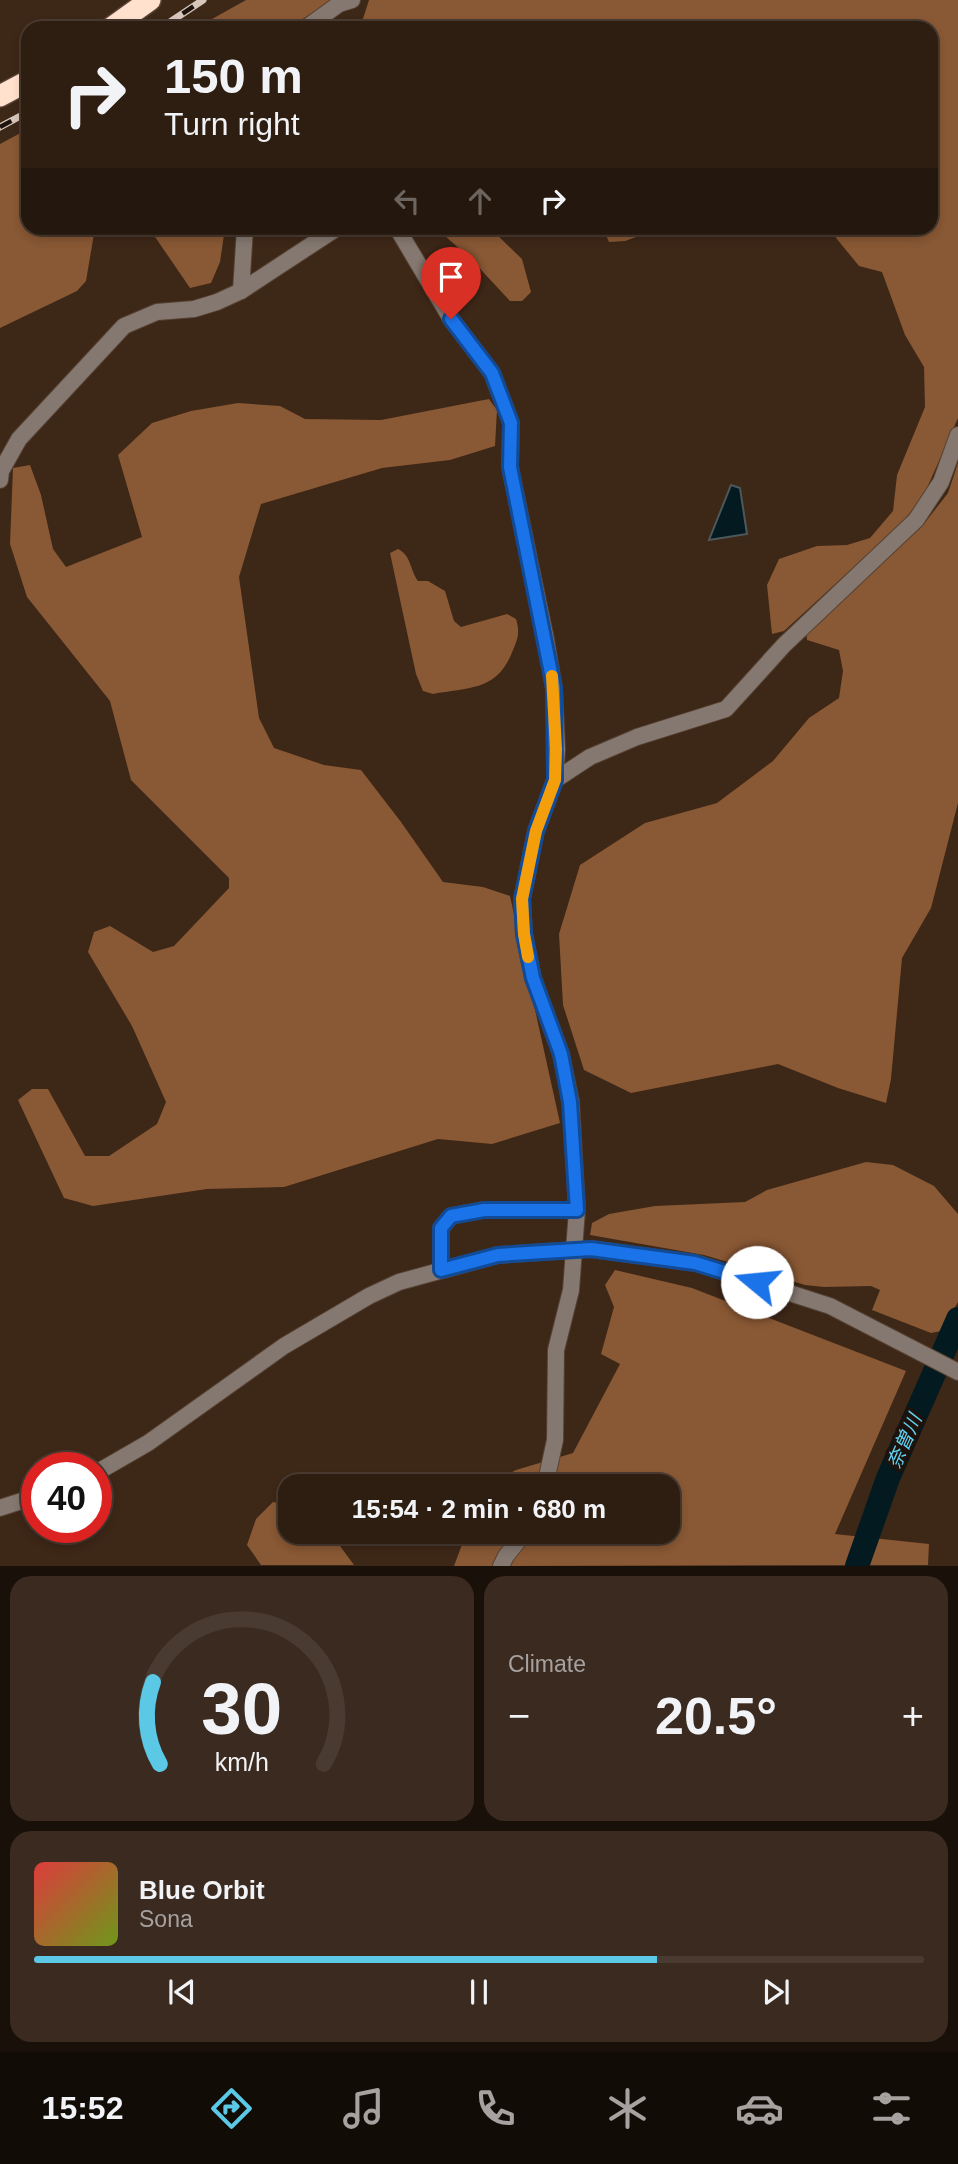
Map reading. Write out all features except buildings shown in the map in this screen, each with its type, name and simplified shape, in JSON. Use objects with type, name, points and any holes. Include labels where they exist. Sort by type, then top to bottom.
[{"type":"highway","points":[[121,21],[150,0]]},
{"type":"highway","points":[[0,96],[21,85]]},
{"type":"street","points":[[316,21],[340,4],[352,0]]},
{"type":"street","points":[[241,291],[245,235]]},
{"type":"street","points":[[0,480],[1,471],[19,439],[124,326],[157,312],[194,309],[217,303],[241,291],[326,235]]},
{"type":"street","points":[[401,235],[451,319],[492,373],[511,423],[510,467],[554,688],[555,780],[536,831],[522,899],[524,934],[533,978],[561,1054],[570,1102],[577,1210],[571,1290],[556,1350],[555,1440],[547,1474]]},
{"type":"street","points":[[555,780],[590,757],[637,737],[726,709],[783,645],[916,520],[941,482],[958,435]]},
{"type":"street","points":[[441,1270],[441,1228],[451,1216],[484,1210],[577,1210]]},
{"type":"street","points":[[112,1464],[148,1443],[294,1339],[369,1296],[399,1282],[498,1255],[591,1249],[695,1263],[831,1306],[958,1372]]},
{"type":"street","points":[[0,1507],[21,1501]]},
{"type":"street","points":[[501,1566],[516,1544]]},
{"type":"shaded area","points":[[246,0],[332,0],[300,21],[208,21]]},
{"type":"shaded area","points":[[369,0],[958,0],[958,418],[923,497],[900,525],[784,631],[772,634],[767,585],[779,559],[817,546],[847,545],[870,538],[893,511],[897,475],[925,407],[924,367],[905,335],[882,272],[859,266],[834,235],[938,235],[938,21],[362,21]]},
{"type":"shaded area","points":[[21,133],[21,235],[94,235],[86,281],[77,291],[0,328],[0,144]]},
{"type":"shaded area","points":[[154,235],[224,235],[220,262],[211,283],[190,288]]},
{"type":"shaded area","points":[[444,235],[497,235],[522,259],[531,292],[522,301],[510,301],[470,258]]},
{"type":"shaded area","points":[[606,235],[642,235],[625,241],[609,242]]},
{"type":"shaded area","points":[[489,399],[497,410],[495,446],[450,460],[382,468],[261,504],[239,577],[259,718],[274,748],[324,765],[361,770],[443,882],[483,887],[510,896],[560,1123],[492,1144],[438,1139],[284,1187],[207,1189],[93,1206],[64,1198],[18,1100],[32,1089],[48,1089],[85,1156],[109,1156],[157,1124],[166,1102],[132,1026],[88,952],[94,932],[110,926],[153,952],[174,946],[229,888],[229,878],[131,780],[110,701],[27,597],[10,544],[13,468],[30,465],[41,495],[53,549],[66,567],[142,537],[118,455],[152,423],[191,411],[238,403],[280,406],[305,419],[381,420]]},
{"type":"shaded area","points":[[958,463],[958,803],[931,908],[902,958],[891,1079],[886,1103],[838,1088],[778,1064],[631,1093],[584,1070],[563,1005],[559,934],[580,865],[645,823],[717,803],[773,761],[809,718],[839,698],[843,671],[839,650],[807,640],[806,629],[923,525],[948,493]]},
{"type":"shaded area","points":[[398,549],[408,559],[418,581],[428,581],[445,591],[454,621],[461,627],[507,614],[516,619],[518,635],[513,650],[507,663],[491,680],[459,690],[433,694],[423,691],[416,674],[390,553]]},
{"type":"shaded area","points":[[866,1162],[893,1165],[934,1186],[958,1214],[958,1302],[941,1331],[931,1333],[872,1310],[880,1290],[871,1286],[805,1285],[704,1255],[590,1235],[592,1223],[609,1214],[655,1206],[745,1202],[767,1190]]},
{"type":"shaded area","points":[[615,1270],[692,1288],[906,1371],[835,1534],[929,1544],[928,1565],[454,1566],[462,1544],[680,1544],[680,1474],[508,1474],[573,1453],[620,1364],[601,1354],[614,1307],[605,1285]]},
{"type":"shaded area","points":[[273,1502],[278,1503],[278,1544],[339,1544],[354,1565],[261,1565],[247,1545],[256,1519]]},
{"type":"water","points":[[731,485],[740,488],[747,534],[709,540]]},
{"type":"waterway","name":"奈曽川","points":[[857,1566],[888,1478],[958,1319]]},
{"type":"railway","points":[[172,21],[203,0]]},
{"type":"railway","points":[[0,127],[21,116]]},
{"type":"slow traffic","points":[[528,957],[522,899],[536,831],[555,780],[552,676]]},
{"type":"route","points":[[451,319],[492,373],[511,423],[510,467],[547,640],[554,688],[555,780],[536,831],[522,899],[524,934],[533,978],[561,1054],[570,1102],[577,1210],[484,1210],[451,1216],[441,1228],[441,1270],[498,1255],[591,1249],[695,1263],[757,1282]]}]
